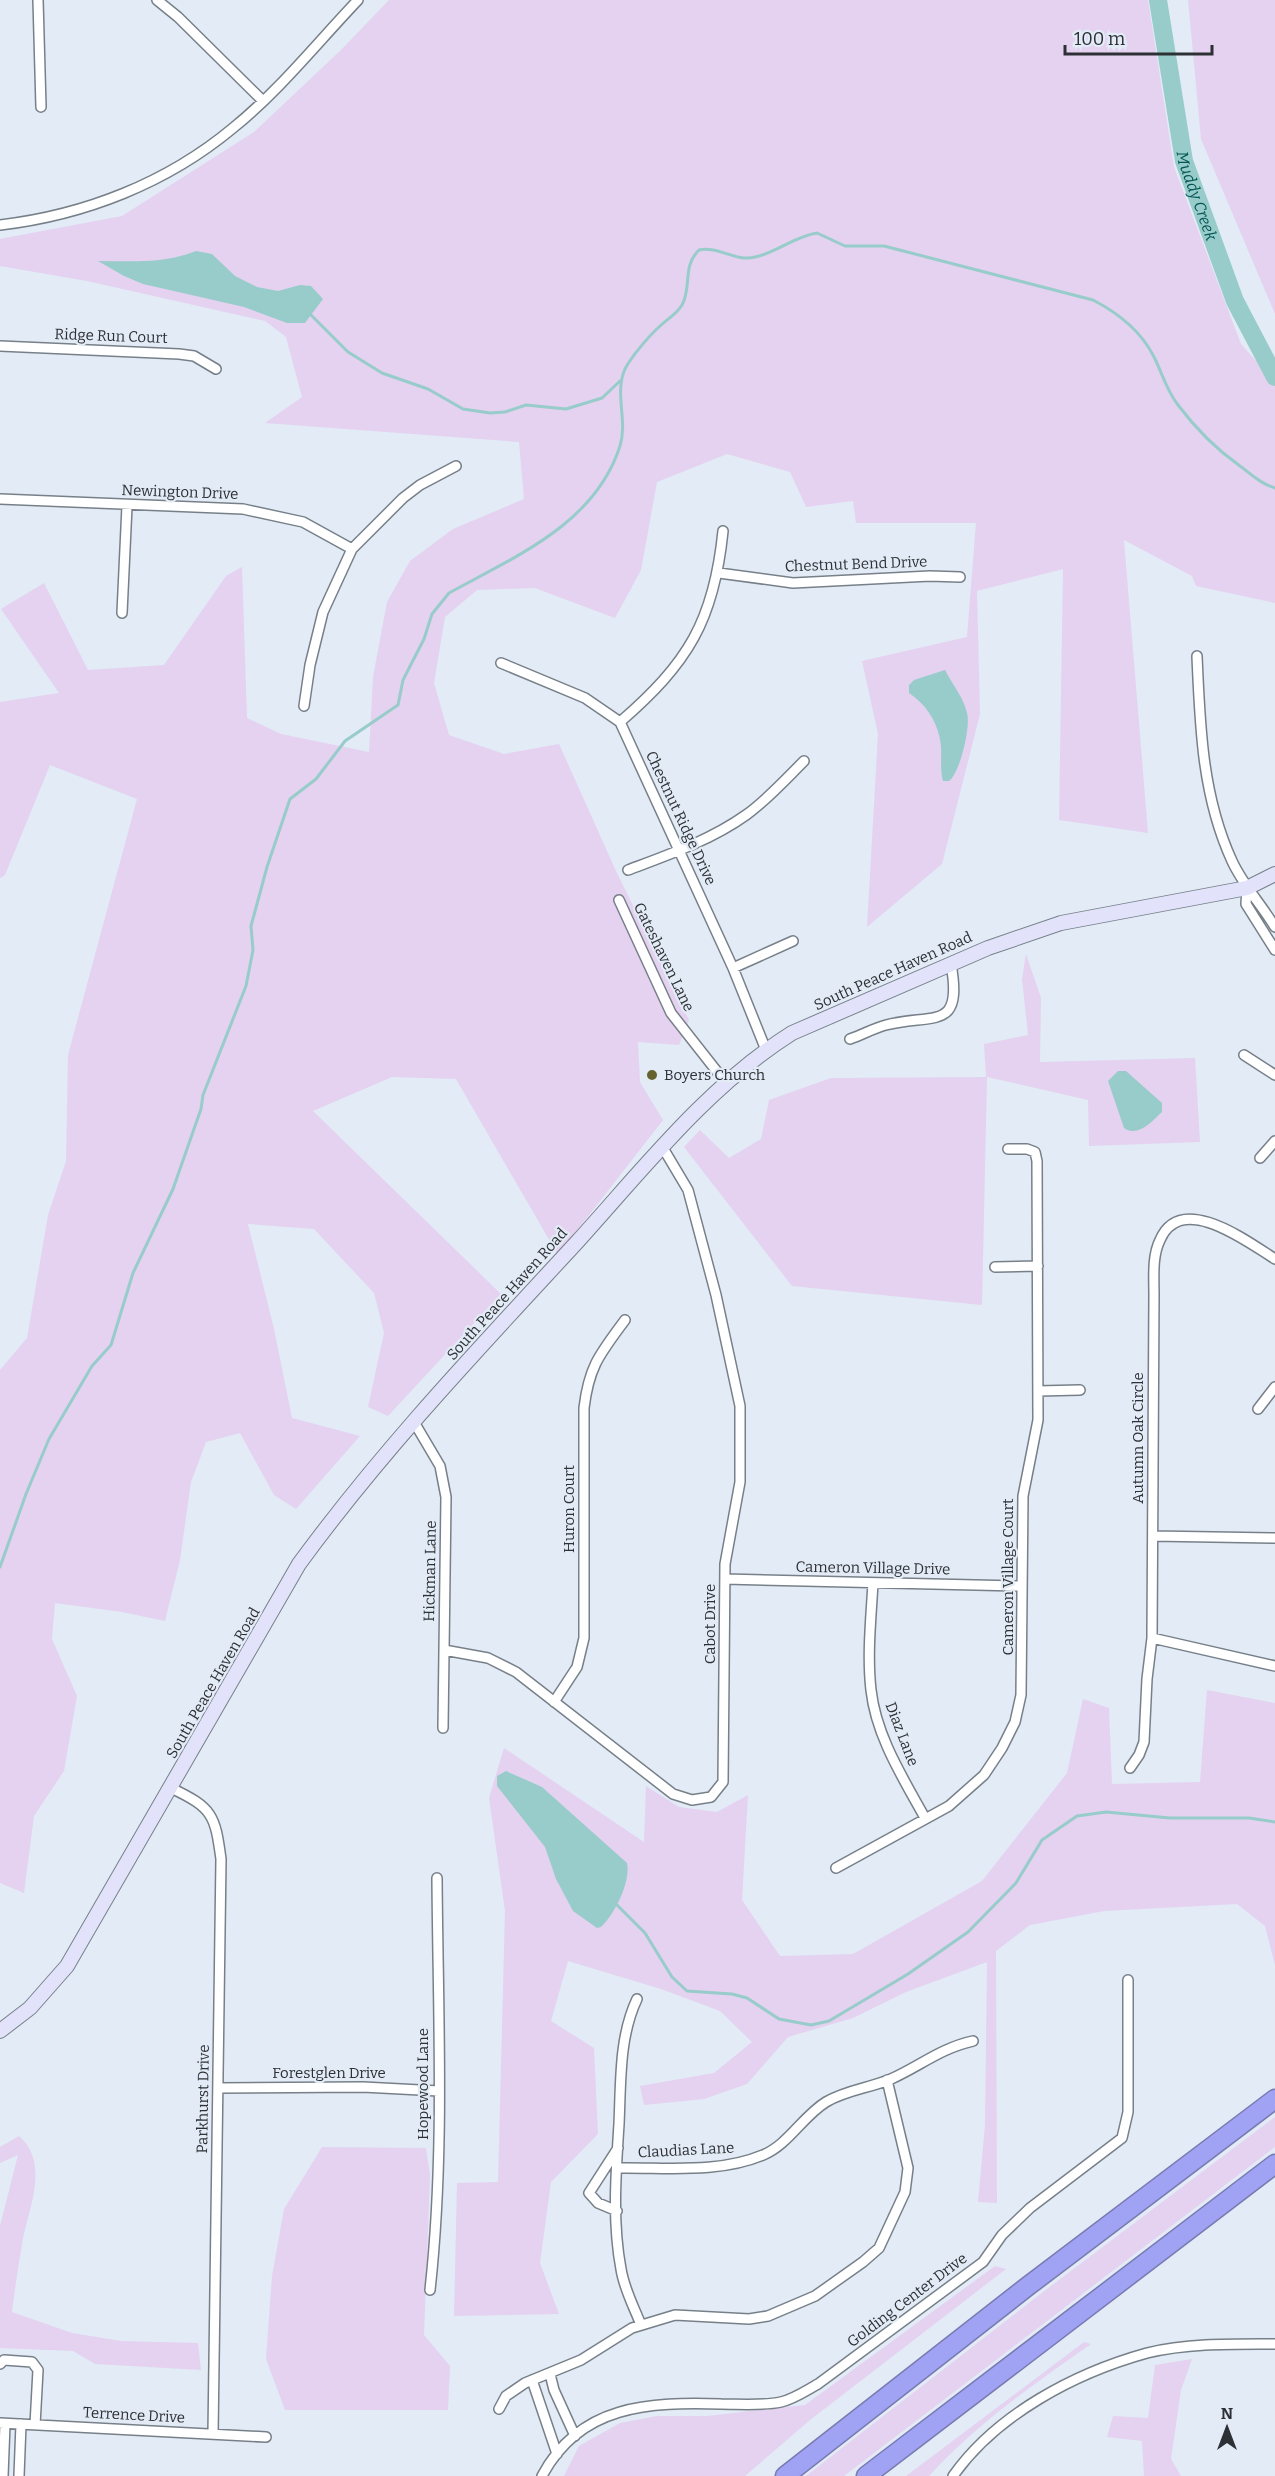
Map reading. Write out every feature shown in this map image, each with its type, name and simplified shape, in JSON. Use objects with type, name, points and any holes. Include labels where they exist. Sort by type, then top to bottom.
[{"type":"highway","points":[[785,2476],[1036,2280],[1275,2099]]},
{"type":"highway","points":[[866,2476],[1275,2164]]},
{"type":"main road","name":"South Peace Haven Road","points":[[0,2031],[30,2008],[67,1966],[299,1564],[344,1503],[414,1422],[663,1148],[726,1083],[766,1050],[811,1025],[951,963],[1061,923],[1247,888],[1275,874]]},
{"type":"street","points":[[38,0],[41,107]]},
{"type":"street","points":[[157,0],[178,17],[263,101]]},
{"type":"street","points":[[0,225],[69,213],[133,190],[191,161],[234,128],[263,101],[358,0]]},
{"type":"street","name":"Ridge Run Court","points":[[0,346],[179,354],[194,356],[216,369]]},
{"type":"street","points":[[304,706],[323,612],[352,549],[403,498],[420,485],[456,466]]},
{"type":"street","name":"Newington Drive","points":[[0,500],[243,509],[303,522],[352,549]]},
{"type":"street","points":[[122,613],[127,506]]},
{"type":"street","points":[[501,663],[585,698],[620,722],[657,690],[680,662],[705,615],[719,573],[723,531]]},
{"type":"street","name":"Chestnut Bend Drive","points":[[719,573],[793,583],[930,576],[960,577]]},
{"type":"street","points":[[1197,656],[1201,738],[1206,775],[1224,840],[1247,888],[1258,899],[1275,927]]},
{"type":"street","name":"Chestnut Ridge Drive","points":[[620,722],[733,968],[766,1050]]},
{"type":"street","points":[[628,870],[679,850],[745,816],[764,802],[804,761]]},
{"type":"street","points":[[1247,888],[1246,904],[1275,950]]},
{"type":"street","name":"Gateshaven Lane","points":[[619,900],[671,1013],[726,1083]]},
{"type":"street","points":[[733,968],[793,941]]},
{"type":"street","points":[[850,1039],[885,1025],[933,1019],[945,1014],[953,1005],[956,994],[951,963]]},
{"type":"street","points":[[1244,1054],[1275,1075]]},
{"type":"street","points":[[1260,1158],[1275,1141]]},
{"type":"street","name":"Cabot Drive","points":[[444,1650],[473,1653],[503,1664],[674,1794],[692,1800],[711,1797],[723,1782],[725,1564],[740,1482],[740,1406],[716,1295],[688,1190],[663,1148]]},
{"type":"street","name":"Cameron Village Court","points":[[836,1868],[950,1806],[984,1775],[1015,1722],[1022,1671],[1020,1586],[1023,1496],[1035,1446],[1038,1391],[1038,1266],[1035,1152],[1027,1149],[1008,1149]]},
{"type":"street","name":"Autumn Oak Circle","points":[[1130,1768],[1144,1742],[1147,1679],[1152,1638],[1154,1295],[1155,1262],[1160,1239],[1172,1224],[1192,1218],[1203,1220],[1232,1233],[1275,1259]]},
{"type":"street","points":[[995,1267],[1038,1266]]},
{"type":"street","name":"Huron Court","points":[[554,1702],[577,1666],[584,1638],[584,1408],[587,1383],[595,1361],[625,1320]]},
{"type":"street","points":[[1258,1409],[1275,1387]]},
{"type":"street","points":[[1038,1391],[1080,1390]]},
{"type":"street","name":"Hickman Lane","points":[[414,1422],[440,1466],[446,1497],[443,1728]]},
{"type":"street","points":[[1153,1536],[1275,1538]]},
{"type":"street","name":"Cameron Village Drive","points":[[725,1579],[1020,1586]]},
{"type":"street","name":"Diaz Lane","points":[[873,1583],[869,1666],[871,1693],[891,1754],[925,1818]]},
{"type":"street","points":[[1152,1638],[1275,1666]]},
{"type":"street","name":"Parkhurst Drive","points":[[171,1788],[205,1806],[217,1825],[221,1859],[213,2434]]},
{"type":"street","name":"Hopewood Lane","points":[[430,2290],[436,2233],[439,2091],[437,1878]]},
{"type":"street","name":"Golding Center Drive","points":[[542,2476],[556,2454],[575,2436],[606,2415],[645,2406],[781,2402],[796,2396],[818,2384],[983,2262],[1002,2235],[1030,2208],[1122,2138],[1128,2112],[1128,1980]]},
{"type":"street","points":[[637,1999],[629,2016],[623,2045],[617,2168],[617,2242],[621,2272],[641,2325]]},
{"type":"street","name":"Claudias Lane","points":[[617,2168],[724,2166],[766,2154],[825,2103],[853,2090],[887,2080],[951,2045],[973,2040]]},
{"type":"street","points":[[499,2409],[507,2397],[532,2380],[581,2360],[641,2325],[675,2315],[749,2319],[790,2309],[814,2296],[879,2248],[905,2192],[908,2168],[887,2080]]},
{"type":"street","name":"Forestglen Drive","points":[[218,2088],[363,2087],[439,2091]]},
{"type":"street","points":[[617,2211],[598,2203],[590,2193],[618,2148]]},
{"type":"street","points":[[953,2476],[963,2462],[1014,2415],[1077,2378],[1148,2353],[1221,2343],[1275,2344]]},
{"type":"street","points":[[0,2364],[4,2360],[32,2361],[39,2370],[35,2425]]},
{"type":"street","points":[[549,2374],[575,2436]]},
{"type":"street","points":[[532,2380],[556,2454]]},
{"type":"street","points":[[3,2423],[3,2476]]},
{"type":"street","name":"Terrence Drive","points":[[3,2423],[266,2437]]},
{"type":"street","points":[[19,2476],[21,2424]]},
{"type":"shaded area","points":[[389,0],[1148,0],[1174,167],[1241,344],[1275,382],[1275,603],[1196,586],[1192,576],[1124,540],[1148,833],[1059,820],[1063,569],[977,591],[980,714],[942,864],[867,927],[878,734],[862,661],[967,637],[976,523],[856,523],[853,501],[806,507],[790,472],[727,454],[657,482],[641,570],[615,618],[535,588],[477,590],[445,617],[434,683],[449,735],[504,754],[559,744],[616,871],[689,1020],[679,1045],[638,1042],[640,1082],[663,1120],[558,1255],[456,1079],[392,1077],[313,1111],[501,1294],[388,1416],[368,1407],[384,1333],[374,1293],[314,1229],[248,1224],[274,1329],[292,1418],[360,1436],[296,1509],[274,1495],[240,1433],[206,1442],[191,1482],[180,1560],[165,1621],[122,1612],[55,1603],[52,1639],[77,1696],[64,1771],[34,1816],[24,1893],[0,1883],[0,1370],[27,1338],[48,1215],[66,1161],[68,1055],[137,799],[50,765],[5,875],[0,878],[0,702],[59,693],[1,609],[44,583],[88,670],[164,665],[226,576],[242,567],[247,718],[281,734],[369,752],[373,677],[387,602],[410,561],[453,529],[524,499],[519,442],[265,423],[302,397],[286,337],[265,321],[87,281],[0,266],[0,239],[122,216],[254,132],[341,50]]},
{"type":"shaded area","points":[[1188,0],[1275,0],[1275,314],[1201,139]]},
{"type":"shaded area","points":[[196,251],[212,254],[235,276],[257,287],[278,291],[300,285],[311,286],[323,299],[305,323],[287,323],[244,307],[143,284],[98,261],[160,260]]},
{"type":"shaded area","points":[[945,670],[963,702],[968,719],[961,759],[949,781],[943,781],[941,744],[936,725],[925,707],[909,693],[909,685],[914,680]]},
{"type":"shaded area","points":[[1026,954],[1041,998],[1040,1062],[1195,1058],[1200,1142],[1089,1146],[1088,1100],[987,1077],[982,1305],[792,1286],[684,1147],[700,1130],[729,1158],[761,1139],[769,1100],[831,1078],[986,1077],[984,1044],[1028,1035],[1022,979]]},
{"type":"shaded area","points":[[1118,1071],[1126,1071],[1162,1103],[1162,1112],[1140,1130],[1129,1131],[1124,1128],[1108,1081]]},
{"type":"shaded area","points":[[1207,1690],[1275,1703],[1275,1965],[1265,1926],[1237,1904],[1104,1911],[1030,1925],[996,1951],[997,2203],[978,2202],[985,2125],[987,1962],[906,1992],[853,2018],[788,2037],[747,2084],[704,2099],[644,2105],[640,2086],[714,2073],[752,2042],[720,2011],[661,1989],[568,1961],[551,2021],[594,2048],[598,2134],[551,2182],[540,2263],[559,2314],[454,2316],[457,2183],[498,2182],[505,1911],[489,1798],[504,1748],[644,1842],[646,1786],[679,1807],[717,1812],[748,1795],[742,1900],[780,1956],[853,1954],[982,1881],[1067,1773],[1083,1699],[1109,1708],[1112,1784],[1200,1782]]},
{"type":"shaded area","points":[[506,1771],[542,1787],[627,1863],[627,1879],[621,1897],[612,1914],[601,1927],[597,1928],[573,1911],[556,1879],[545,1847],[497,1786],[497,1776]]},
{"type":"shaded area","points":[[1275,2117],[1275,2147],[844,2476],[806,2476],[1043,2292]]},
{"type":"shaded area","points":[[19,2136],[33,2158],[35,2185],[23,2238],[12,2312],[72,2333],[121,2341],[198,2343],[201,2370],[95,2364],[73,2351],[0,2348],[0,2226],[18,2155],[0,2163],[0,2147]]},
{"type":"shaded area","points":[[322,2147],[426,2148],[430,2175],[424,2335],[450,2366],[448,2410],[285,2410],[266,2359],[272,2276],[284,2209]]},
{"type":"shaded area","points":[[995,2266],[1006,2269],[810,2420],[745,2476],[564,2476],[579,2446],[620,2423],[657,2416],[707,2416],[805,2405]]},
{"type":"shaded area","points":[[1084,2342],[1091,2344],[985,2422],[929,2476],[906,2476]]},
{"type":"shaded area","points":[[1192,2359],[1181,2390],[1171,2459],[1181,2476],[1144,2476],[1142,2441],[1107,2437],[1113,2416],[1148,2418],[1155,2365]]},
{"type":"waterway","name":"Muddy Creek","points":[[1158,0],[1184,161],[1235,301],[1275,377]]},
{"type":"waterway","points":[[0,1567],[26,1494],[49,1439],[92,1366],[111,1345],[133,1273],[173,1189],[201,1109],[203,1095],[246,986],[253,950],[251,926],[267,867],[290,799],[316,779],[345,741],[398,705],[403,680],[424,639],[432,614],[449,593],[526,551],[550,535],[573,517],[592,497],[608,473],[620,446],[623,427],[621,388],[625,369],[645,341],[682,305],[691,263],[699,250],[706,249],[741,257],[755,257],[801,237],[817,233],[845,246],[884,246],[1093,300],[1120,317],[1142,338],[1153,355],[1174,399],[1199,430],[1231,459],[1261,481],[1275,488]]},
{"type":"waterway","points":[[311,315],[348,352],[382,373],[428,389],[463,409],[490,413],[505,412],[526,405],[566,409],[602,398],[620,381]]},
{"type":"waterway","points":[[614,1902],[645,1933],[672,1977],[687,1991],[732,1994],[747,1998],[779,2019],[811,2025],[829,2021],[908,1974],[968,1932],[1016,1883],[1042,1840],[1077,1816],[1106,1812],[1170,1818],[1249,1818],[1275,1822]]},
{"type":"place","name":"Boyers Church","points":[[652,1075]]}]
